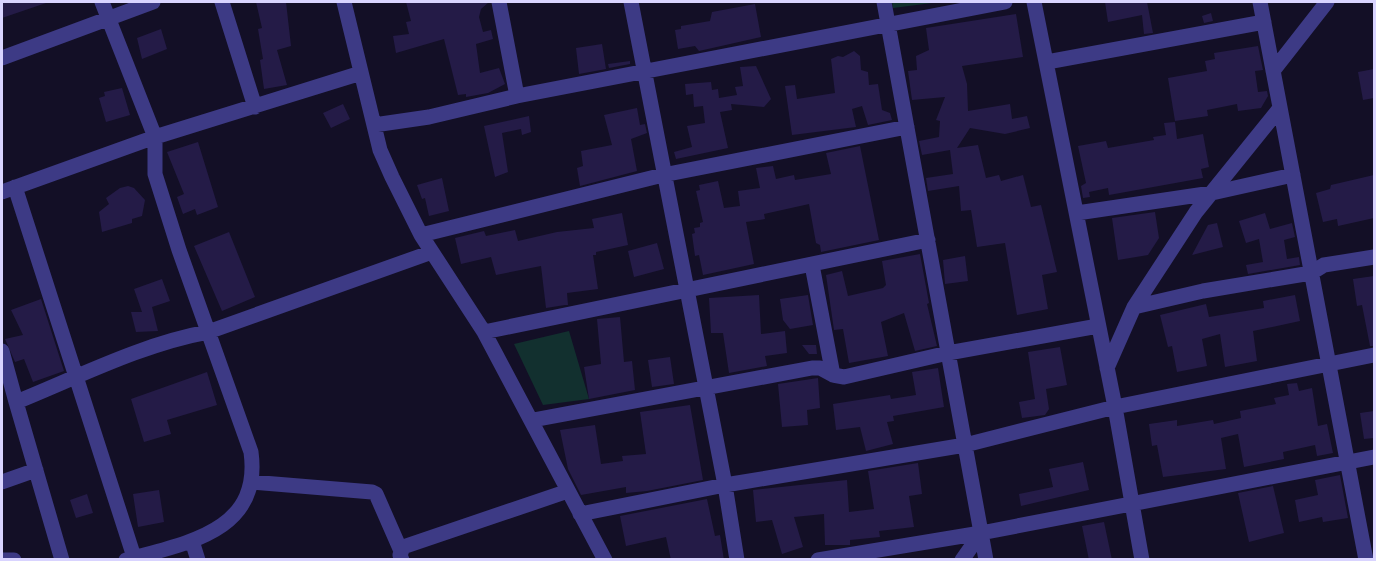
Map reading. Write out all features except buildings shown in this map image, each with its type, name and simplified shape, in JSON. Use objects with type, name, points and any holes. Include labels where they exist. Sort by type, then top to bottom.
[{"type":"street","points":[[102,2],[155,137],[155,174],[251,452],[252,482],[238,512],[221,527],[192,542],[130,559],[75,378],[8,190],[155,137],[361,73]]},
{"type":"street","points":[[2,58],[153,2]]},
{"type":"street","points":[[222,2],[255,106]]},
{"type":"street","points":[[344,2],[380,150],[421,235],[484,332],[606,560]]},
{"type":"street","points":[[499,2],[517,96]]},
{"type":"street","points":[[631,2],[725,485],[737,560]]},
{"type":"street","points":[[884,2],[986,560]]},
{"type":"street","points":[[374,125],[429,117],[517,96],[1005,2]]},
{"type":"street","points":[[1034,2],[1115,407],[1142,560]]},
{"type":"street","points":[[1260,2],[1366,560]]},
{"type":"street","points":[[1273,71],[1327,2]]},
{"type":"street","points":[[1047,62],[1264,22]]},
{"type":"street","points":[[1107,368],[1134,307],[1196,212],[1280,108]]},
{"type":"street","points":[[421,235],[663,174],[907,128]]},
{"type":"street","points":[[1077,213],[1212,193],[1293,175]]},
{"type":"street","points":[[484,332],[928,240]]},
{"type":"street","points":[[16,402],[169,342],[208,332],[432,252]]},
{"type":"street","points":[[1134,307],[1203,291],[1311,273],[1324,265],[1374,257]]},
{"type":"street","points":[[812,265],[833,375]]},
{"type":"street","points":[[532,420],[812,368],[820,368],[833,375],[853,376],[948,353],[1098,326]]},
{"type":"street","points":[[2,351],[5,378],[16,402],[62,560]]},
{"type":"street","points":[[580,514],[725,485],[965,446],[1115,407],[1374,355]]},
{"type":"street","points":[[818,560],[981,533],[1374,457]]},
{"type":"street","points":[[2,482],[36,470]]},
{"type":"street","points":[[252,482],[372,492],[376,494],[401,555]]},
{"type":"street","points":[[401,555],[403,547],[568,491]]},
{"type":"street","points":[[962,560],[981,533]]},
{"type":"street","points":[[192,542],[198,560]]},
{"type":"street","points":[[3,560],[14,560]]},
{"type":"green space","points":[[892,2],[940,2],[893,8]]},
{"type":"green space","points":[[569,331],[589,399],[543,405],[514,344]]}]
